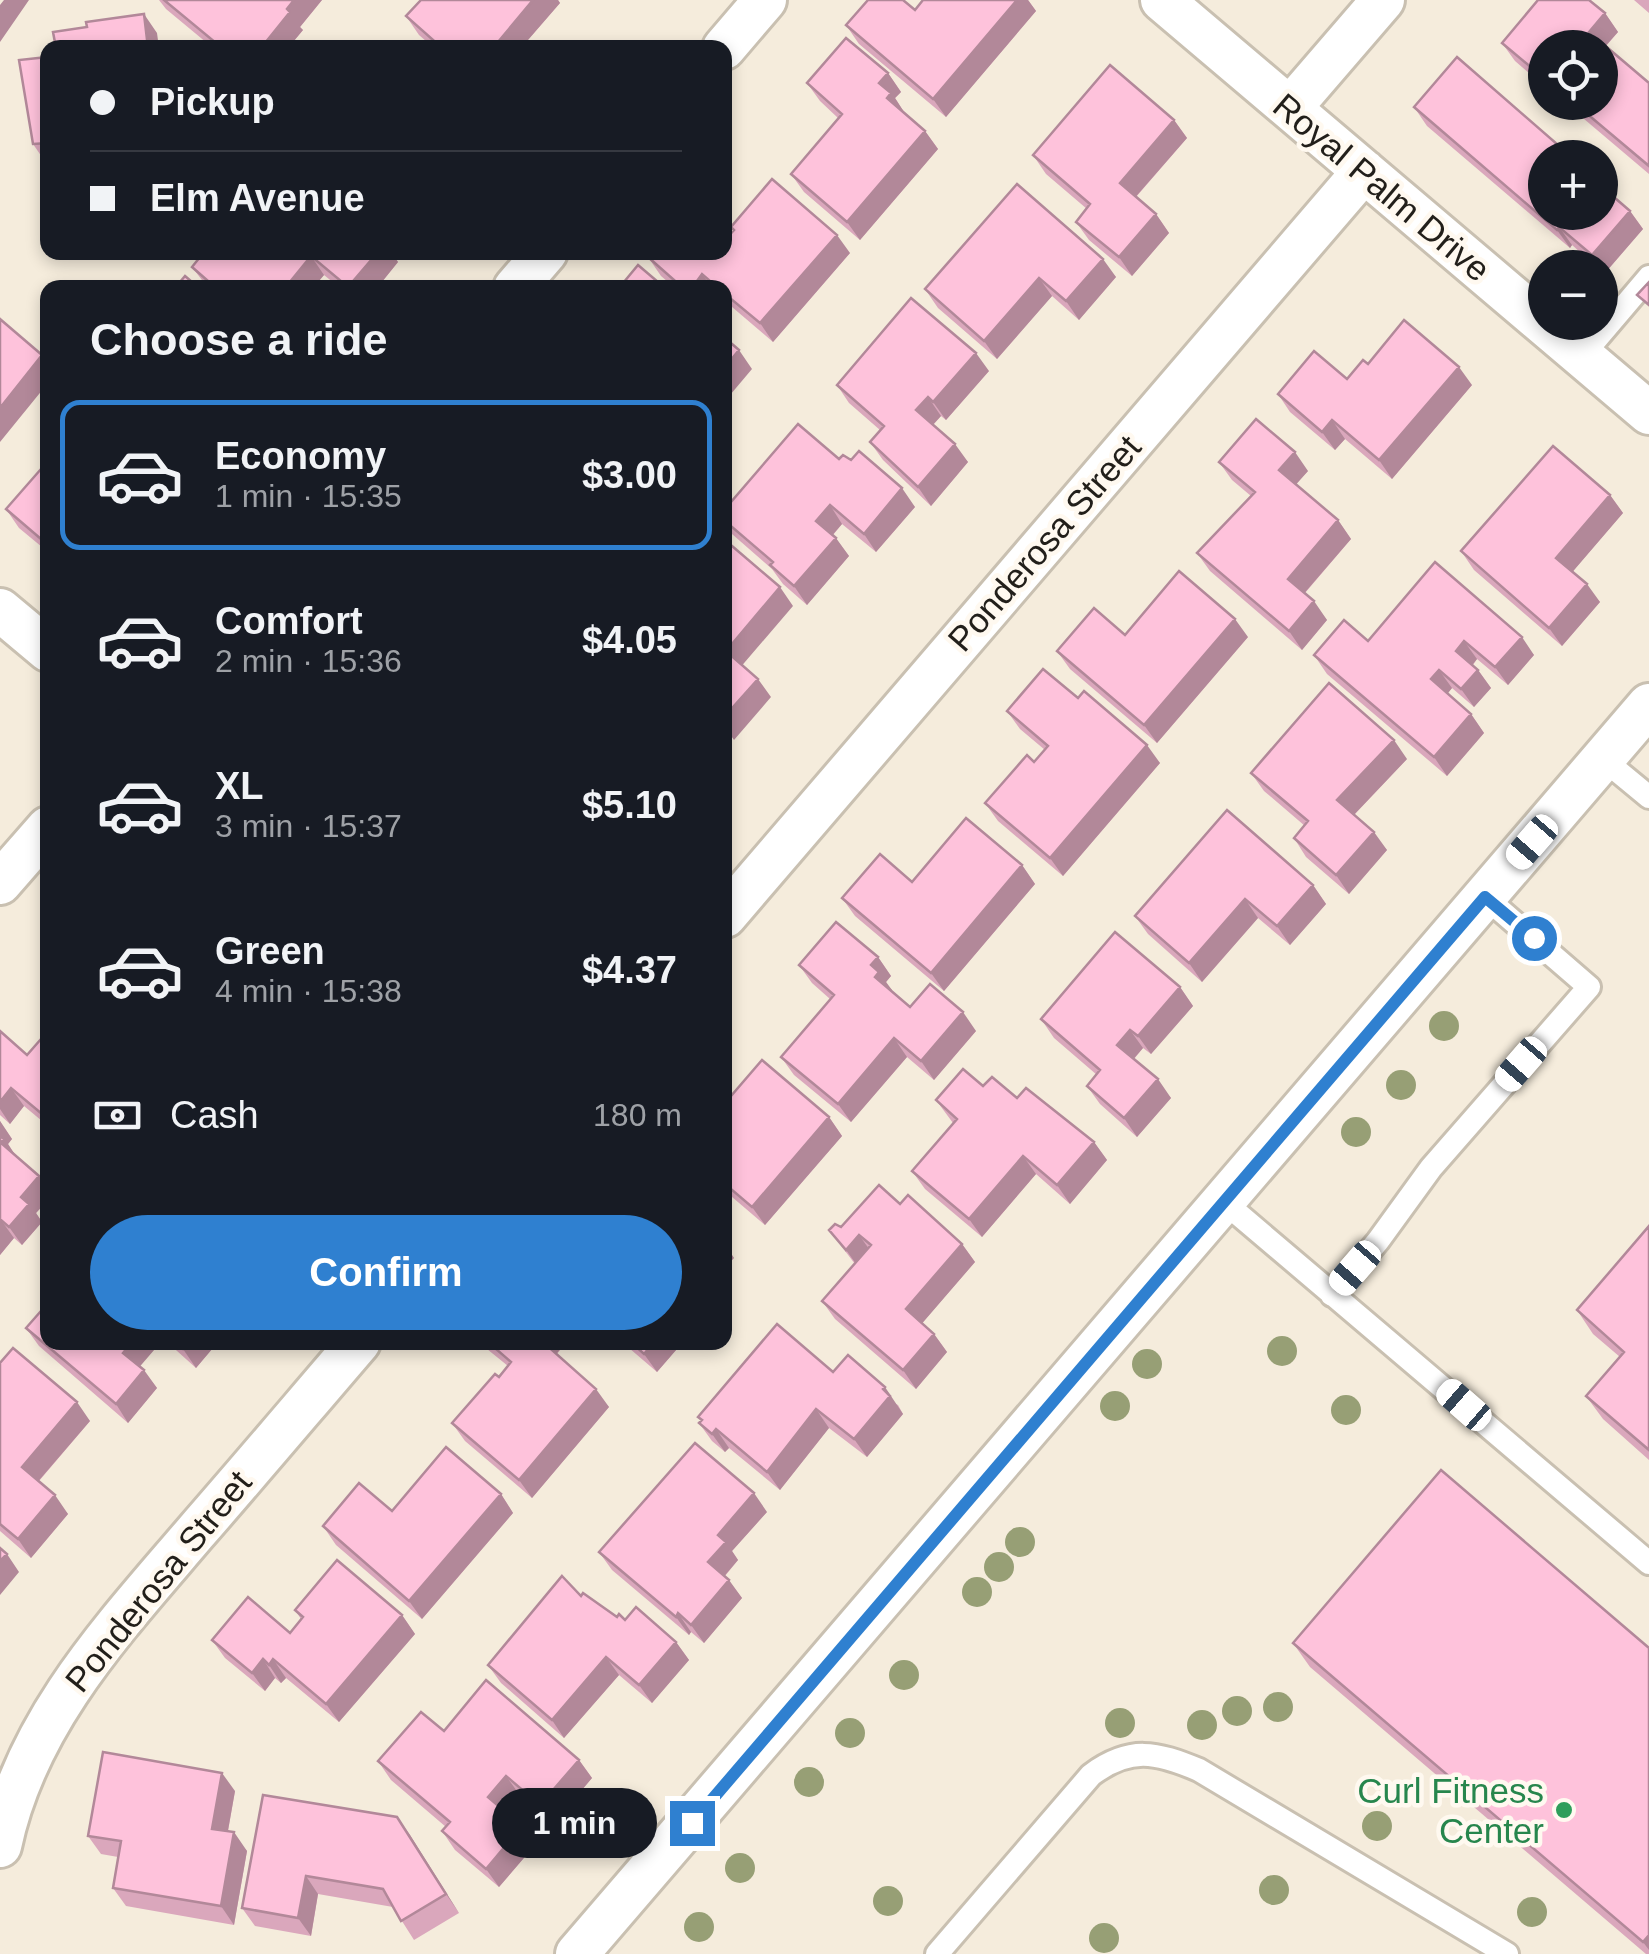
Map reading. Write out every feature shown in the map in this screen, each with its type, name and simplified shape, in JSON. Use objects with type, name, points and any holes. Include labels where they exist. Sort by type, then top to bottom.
[{"type":"street","points":[[731,40],[765,0]]},
{"type":"street","name":"Royal Palm Drive","points":[[1162,0],[1649,413]]},
{"type":"street","points":[[1290,108],[1383,0]]},
{"type":"street","name":"Ponderosa Street","points":[[732,908],[1364,171]]},
{"type":"street","points":[[523,280],[539,260]]},
{"type":"street","points":[[0,610],[40,643]]},
{"type":"street","points":[[584,1948],[1649,705]]},
{"type":"street","points":[[0,883],[40,837]]},
{"type":"street","name":"Ponderosa Street","points":[[0,1846],[23,1774],[61,1700],[132,1606],[352,1350]]},
{"type":"lane","points":[[1582,356],[1649,278]]},
{"type":"lane","points":[[1603,759],[1649,797]]},
{"type":"lane","points":[[1332,1294],[1378,1242],[1430,1168],[1589,987],[1485,897]]},
{"type":"lane","points":[[1224,1202],[1649,1562]]},
{"type":"lane","points":[[937,1954],[1092,1776],[1113,1759],[1132,1755],[1172,1759],[1199,1770],[1508,1954]]},
{"type":"building","points":[[164,0],[294,0],[287,9],[290,12],[267,40],[212,40]]},
{"type":"building","points":[[421,0],[533,0],[500,40],[433,40],[406,16]]},
{"type":"building","points":[[868,0],[903,0],[915,10],[923,0],[1017,0],[933,99],[846,25]]},
{"type":"building","points":[[1538,0],[1589,0],[1605,13],[1591,30],[1528,30],[1528,65],[1502,43]]},
{"type":"building","points":[[144,14],[147,40],[54,40],[53,32],[87,27],[86,22]]},
{"type":"building","points":[[846,38],[888,73],[879,83],[891,93],[887,98],[925,131],[847,222],[791,174],[842,114],[807,83]]},
{"type":"building","points":[[1457,57],[1552,140],[1528,140],[1528,205],[1414,107]]},
{"type":"building","points":[[1618,57],[1649,83],[1649,166],[1594,120],[1618,120]]},
{"type":"building","points":[[40,58],[40,144],[33,144],[19,60]]},
{"type":"building","points":[[1110,65],[1174,120],[1120,183],[1156,214],[1119,257],[1076,222],[1090,204],[1033,155]]},
{"type":"building","points":[[772,179],[837,235],[760,323],[732,300],[732,280],[709,280],[702,274],[698,280],[674,280],[651,260],[732,260],[732,226]]},
{"type":"building","points":[[1017,184],[1103,259],[1066,301],[1039,278],[984,341],[925,289]]},
{"type":"building","points":[[1618,201],[1630,211],[1618,225]]},
{"type":"building","points":[[1563,230],[1614,230],[1596,250],[1586,250]]},
{"type":"building","points":[[198,260],[308,260],[292,280],[207,280],[192,267]]},
{"type":"building","points":[[316,260],[371,260],[354,280],[340,280]]},
{"type":"building","points":[[638,265],[656,280],[626,280]]},
{"type":"building","points":[[1649,282],[1649,305],[1637,295]]},
{"type":"building","points":[[911,298],[976,353],[933,402],[928,397],[916,410],[955,444],[918,487],[870,442],[884,426],[837,385]]},
{"type":"building","points":[[0,319],[40,353],[40,358],[0,408]]},
{"type":"building","points":[[1404,320],[1459,367],[1379,460],[1332,420],[1322,432],[1278,394],[1314,351],[1347,379],[1363,360],[1368,364]]},
{"type":"building","points":[[1256,419],[1295,452],[1279,470],[1338,520],[1288,579],[1314,601],[1289,631],[1197,553],[1255,492],[1219,462]]},
{"type":"building","points":[[798,424],[839,459],[843,455],[851,460],[859,451],[902,488],[864,534],[830,505],[816,521],[836,538],[794,586],[732,527],[732,501]]},
{"type":"building","points":[[1553,446],[1610,495],[1556,558],[1587,584],[1549,628],[1461,551]]},
{"type":"building","points":[[40,470],[40,538],[6,509]]},
{"type":"building","points":[[732,546],[780,587],[732,644]]},
{"type":"building","points":[[1435,562],[1522,637],[1495,667],[1464,641],[1456,651],[1478,670],[1461,689],[1439,670],[1431,679],[1471,714],[1434,757],[1314,655],[1344,620],[1368,641]]},
{"type":"building","points":[[1179,571],[1235,619],[1144,725],[1057,651],[1094,608],[1125,635]]},
{"type":"building","points":[[732,656],[758,679],[732,708]]},
{"type":"building","points":[[1043,669],[1078,698],[1084,691],[1147,745],[1050,858],[985,803],[1027,755],[1034,762],[1048,746],[1007,711]]},
{"type":"building","points":[[1329,683],[1394,740],[1337,800],[1374,832],[1336,875],[1294,838],[1308,821],[1251,773]]},
{"type":"building","points":[[1227,810],[1313,885],[1277,926],[1245,899],[1189,963],[1135,916]]},
{"type":"building","points":[[966,818],[1022,865],[931,973],[842,898],[880,854],[912,882]]},
{"type":"building","points":[[836,922],[878,957],[871,965],[879,972],[875,977],[910,1007],[930,984],[963,1012],[921,1061],[894,1038],[838,1104],[781,1057],[834,995],[799,965]]},
{"type":"building","points":[[1115,932],[1180,987],[1138,1036],[1130,1030],[1117,1045],[1158,1079],[1124,1118],[1087,1086],[1100,1070],[1041,1019]]},
{"type":"building","points":[[0,1031],[27,1055],[40,1040],[40,1112],[11,1088],[0,1102]]},
{"type":"building","points":[[762,1060],[829,1117],[752,1207],[732,1190],[732,1095]]},
{"type":"building","points":[[963,1069],[983,1086],[992,1077],[1017,1098],[1026,1088],[1094,1142],[1057,1185],[1023,1156],[969,1219],[912,1171],[957,1119],[936,1100]]},
{"type":"building","points":[[0,1136],[4,1139],[1,1143],[39,1176],[21,1197],[29,1204],[9,1227],[0,1222]]},
{"type":"building","points":[[879,1185],[900,1204],[908,1195],[962,1244],[906,1309],[934,1334],[903,1370],[822,1301],[871,1245],[859,1235],[846,1250],[829,1230],[835,1224],[841,1227]]},
{"type":"building","points":[[1649,1226],[1649,1450],[1586,1396],[1624,1352],[1577,1310]]},
{"type":"building","points":[[40,1312],[40,1340],[26,1328]]},
{"type":"building","points":[[777,1324],[833,1372],[848,1355],[890,1396],[854,1439],[816,1409],[767,1472],[716,1429],[712,1434],[699,1423],[702,1420],[698,1417]]},
{"type":"building","points":[[13,1348],[77,1402],[22,1467],[55,1495],[18,1539],[0,1524],[0,1363]]},
{"type":"building","points":[[52,1350],[125,1350],[123,1353],[144,1370],[116,1404]]},
{"type":"building","points":[[497,1350],[552,1350],[596,1389],[519,1480],[452,1423],[495,1374],[499,1377],[511,1362]]},
{"type":"building","points":[[695,1443],[754,1493],[718,1535],[726,1542],[708,1562],[729,1580],[691,1625],[678,1613],[676,1617],[599,1552]]},
{"type":"building","points":[[446,1447],[501,1494],[409,1601],[323,1526],[359,1483],[392,1511]]},
{"type":"building","name":"Curl Fitness Center","points":[[1441,1470],[1649,1648],[1649,1935],[1643,1942],[1293,1643]]},
{"type":"building","points":[[337,1560],[402,1615],[326,1704],[273,1659],[269,1665],[263,1659],[252,1673],[212,1640],[248,1597],[290,1633],[303,1617],[295,1610]]},
{"type":"building","points":[[562,1576],[581,1596],[583,1593],[617,1617],[619,1614],[625,1620],[636,1607],[676,1642],[639,1685],[606,1657],[552,1720],[488,1665]]},
{"type":"building","points":[[486,1680],[579,1760],[540,1805],[506,1776],[488,1797],[522,1826],[486,1869],[442,1831],[450,1822],[378,1761],[421,1712],[444,1731]]},
{"type":"building","points":[[103,1752],[222,1773],[212,1829],[234,1832],[221,1906],[113,1888],[121,1841],[88,1836]]},
{"type":"building","points":[[263,1795],[397,1817],[446,1894],[401,1921],[383,1889],[306,1876],[298,1918],[242,1908]]},
{"type":"place","name":"Curl Fitness Center","points":[[1564,1810]]},
{"type":"route","points":[[692,1823],[1485,897],[1534,938]]}]
